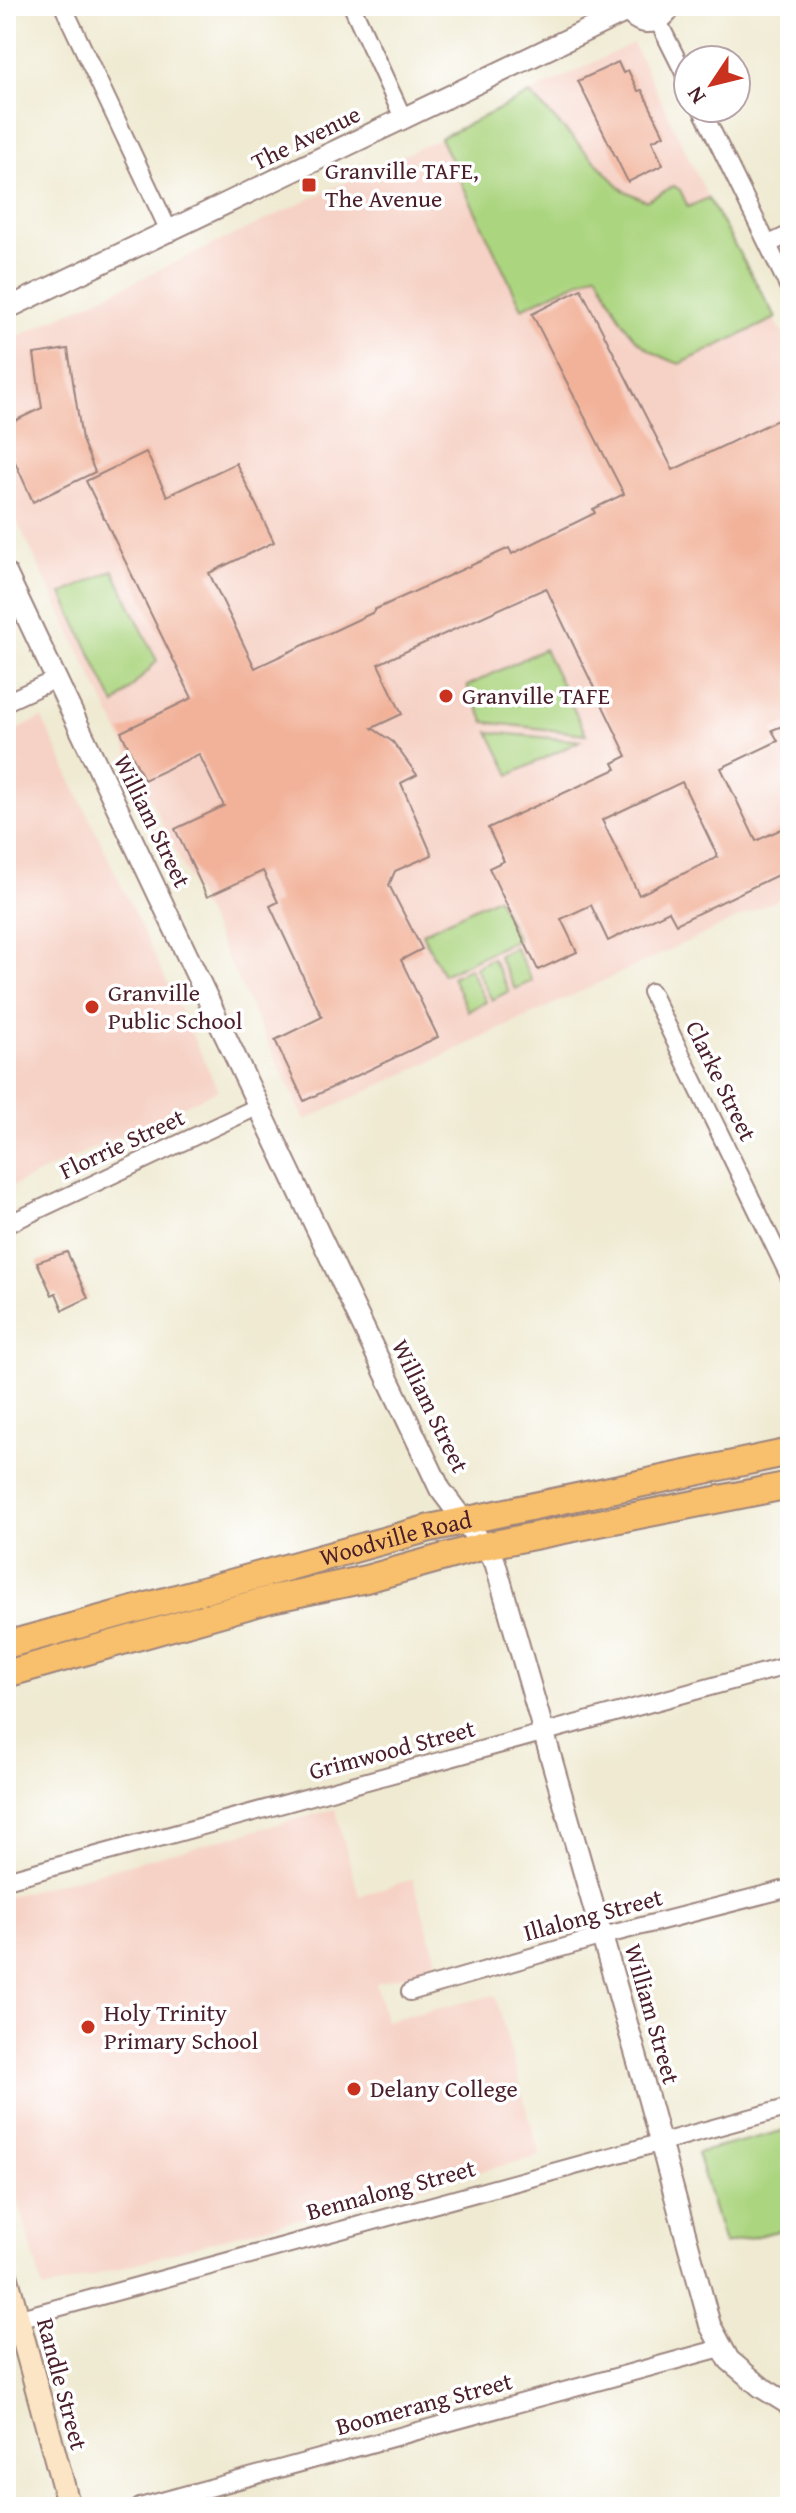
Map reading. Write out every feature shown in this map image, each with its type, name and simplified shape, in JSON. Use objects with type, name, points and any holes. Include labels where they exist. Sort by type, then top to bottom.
[{"type":"main road","name":"Woodville Road","points":[[6,1645],[463,1520],[790,1452]]},
{"type":"main road","name":"Woodville Road","points":[[6,1674],[271,1599],[366,1579],[484,1546],[790,1485]]},
{"type":"main road","name":"Randle Street","points":[[6,2275],[12,2320],[69,2507]]},
{"type":"street","points":[[63,6],[170,233]]},
{"type":"street","points":[[352,6],[404,120]]},
{"type":"street","points":[[627,8],[638,21],[652,23],[664,13],[675,44]]},
{"type":"street","name":"The Avenue","points":[[6,309],[404,120],[627,8]]},
{"type":"street","points":[[709,124],[790,290]]},
{"type":"street","points":[[769,244],[790,234]]},
{"type":"street","name":"William Street","points":[[6,573],[440,1489],[495,1562],[603,1936],[710,2325],[721,2348],[742,2372],[790,2405]]},
{"type":"street","points":[[6,702],[56,679]]},
{"type":"street","name":"Clarke Street","points":[[651,992],[790,1278]]},
{"type":"street","name":"Florrie Street","points":[[6,1225],[259,1106]]},
{"type":"street","name":"Grimwood Street","points":[[6,1880],[790,1665]]},
{"type":"street","name":"Illalong Street","points":[[410,1992],[603,1936],[790,1888]]},
{"type":"street","name":"Bennalong Street","points":[[12,2320],[790,2107]]},
{"type":"street","name":"Boomerang Street","points":[[140,2507],[721,2348]]},
{"type":"shaded area","name":"Granville TAFE","points":[[633,43],[708,197],[790,347],[790,894],[305,1120],[6,498],[6,342],[440,138]]},
{"type":"shaded area","name":"Granville Public School","points":[[42,718],[218,1090],[6,1189],[6,735]]},
{"type":"shaded area","name":"Delany College","points":[[335,1809],[359,1896],[413,1879],[439,1966],[376,1983],[385,2021],[495,1995],[540,2156],[228,2237],[43,2290],[6,2156],[6,1897]]},
{"type":"green space","points":[[530,94],[623,190],[646,201],[674,186],[680,190],[688,207],[708,198],[776,318],[680,364],[662,357],[636,339],[620,317],[597,273],[522,308],[440,138]]},
{"type":"green space","points":[[113,570],[157,661],[115,705],[62,594]]},
{"type":"green space","points":[[544,649],[586,734],[485,722],[467,686]]},
{"type":"green space","points":[[489,732],[580,741],[510,775]]},
{"type":"green space","points":[[497,897],[517,939],[443,975],[422,933]]},
{"type":"green space","points":[[515,947],[532,981],[515,989],[498,956]]},
{"type":"green space","points":[[492,958],[509,991],[492,1000],[475,967]]},
{"type":"green space","points":[[469,968],[486,1002],[468,1011],[452,977]]},
{"type":"green space","points":[[790,2129],[790,2228],[724,2244],[697,2153]]},
{"type":"building","points":[[618,62],[623,73],[628,70],[638,91],[642,90],[664,135],[652,141],[663,165],[628,182],[578,81]]},
{"type":"building","points":[[581,289],[673,470],[790,414],[790,723],[772,730],[778,741],[721,768],[756,841],[790,825],[790,869],[676,924],[669,911],[608,941],[591,905],[561,919],[577,952],[538,970],[489,868],[504,861],[488,828],[616,769],[613,763],[627,756],[546,588],[378,664],[402,714],[372,728],[393,742],[417,775],[401,783],[432,855],[395,871],[389,885],[422,949],[401,960],[438,1037],[304,1101],[275,1040],[322,1017],[270,906],[278,902],[263,871],[207,897],[175,829],[224,806],[199,754],[144,780],[121,732],[192,698],[86,481],[146,452],[167,496],[236,463],[274,542],[209,573],[255,668],[509,548],[512,554],[595,513],[593,509],[624,494],[532,314]],"holes":[[[682,782],[718,857],[639,895],[602,820]]]},
{"type":"building","points":[[68,349],[82,440],[95,472],[33,502],[6,442],[6,425],[42,408],[34,354]]},
{"type":"building","points":[[67,1252],[88,1298],[63,1310],[56,1293],[52,1295],[37,1262]]},
{"type":"place","name":"Granville TAFE, The Avenue","points":[[309,185]]},
{"type":"place","name":"Granville TAFE","points":[[446,696]]},
{"type":"place","name":"Granville Public School","points":[[92,1007]]},
{"type":"place","name":"Holy Trinity Primary School","points":[[88,2027]]},
{"type":"place","name":"Delany College","points":[[354,2089]]}]
